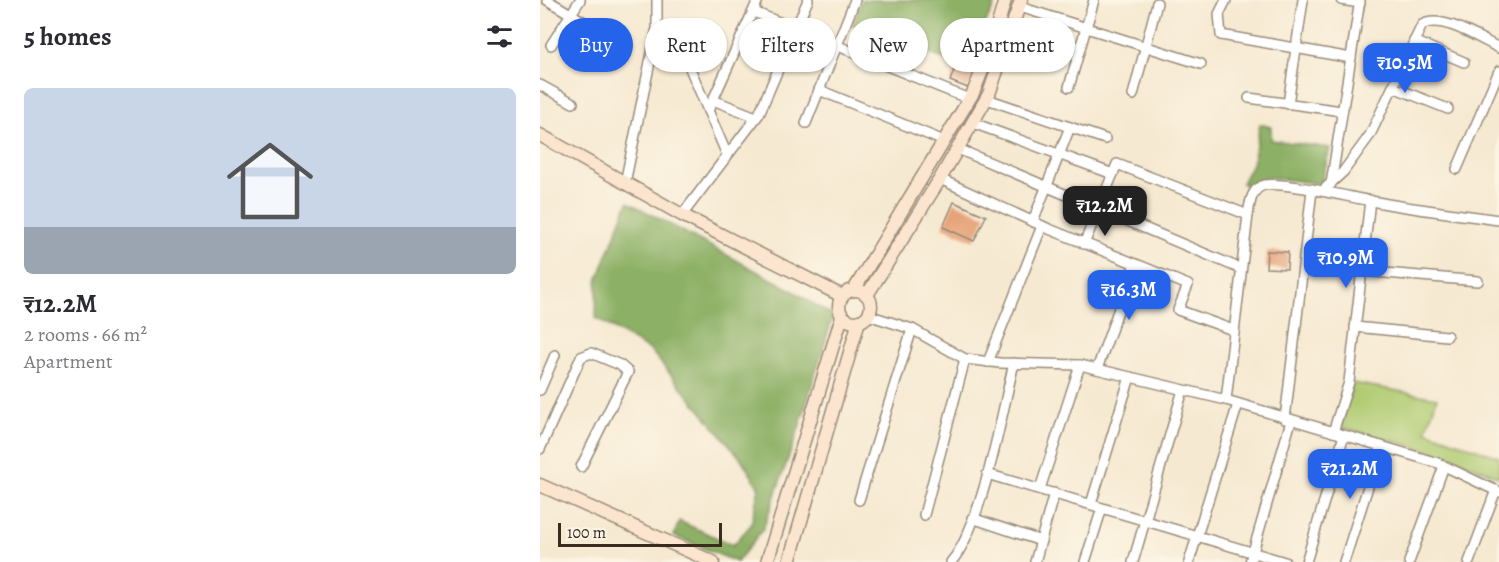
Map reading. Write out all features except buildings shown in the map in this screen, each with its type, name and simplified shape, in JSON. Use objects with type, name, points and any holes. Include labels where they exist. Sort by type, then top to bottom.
[{"type":"main road","points":[[766,562],[842,316],[839,306],[969,99],[990,51],[1005,0]]},
{"type":"main road","points":[[867,295],[987,99],[1021,3]]},
{"type":"main road","points":[[540,135],[682,215],[848,293],[867,295]]},
{"type":"main road","points":[[789,562],[864,318],[871,305],[867,295]]},
{"type":"main road","points":[[842,316],[850,322],[864,318]]},
{"type":"main road","points":[[540,485],[713,562]]},
{"type":"street","points":[[547,0],[577,18]]},
{"type":"street","points":[[551,45],[580,0]]},
{"type":"street","points":[[625,183],[657,28],[657,0]]},
{"type":"street","points":[[708,111],[758,0]]},
{"type":"street","points":[[801,18],[808,0]]},
{"type":"street","points":[[806,123],[855,0]]},
{"type":"street","points":[[1068,87],[1094,0]]},
{"type":"street","points":[[1226,0],[1219,14],[1221,35],[1351,58]]},
{"type":"street","points":[[1288,104],[1294,48],[1303,0]]},
{"type":"street","points":[[1330,184],[1360,2],[1341,0]]},
{"type":"street","points":[[1021,3],[1087,29],[1201,64]]},
{"type":"street","points":[[1133,95],[1157,3]]},
{"type":"street","points":[[754,12],[769,18]]},
{"type":"street","points":[[1317,191],[1330,184],[1343,172],[1370,135],[1422,25],[1434,21],[1448,24],[1499,48]]},
{"type":"street","points":[[1414,41],[1464,62]]},
{"type":"street","points":[[837,46],[969,99]]},
{"type":"street","points":[[1457,169],[1499,71]]},
{"type":"street","points":[[692,72],[727,155]]},
{"type":"street","points":[[682,215],[756,117],[776,72]]},
{"type":"street","points":[[540,85],[573,103]]},
{"type":"street","points":[[1393,87],[1448,109]]},
{"type":"street","points":[[819,90],[944,141]]},
{"type":"street","points":[[1249,98],[1342,111]]},
{"type":"street","points":[[987,99],[1105,139]]},
{"type":"street","points":[[713,100],[756,117]]},
{"type":"street","points":[[973,123],[1113,174]]},
{"type":"street","points":[[1033,221],[1070,127]]},
{"type":"street","points":[[958,148],[1241,269]]},
{"type":"street","points":[[1084,244],[1117,164],[1248,215]]},
{"type":"street","points":[[940,179],[1084,244],[1188,285],[1178,310],[1233,330]]},
{"type":"street","points":[[1226,400],[1248,215],[1251,199],[1257,189],[1266,184],[1499,220]]},
{"type":"street","points":[[1252,557],[1288,420],[1317,191]]},
{"type":"street","points":[[1333,432],[1349,381],[1370,200]]},
{"type":"street","points":[[988,362],[1042,226]]},
{"type":"street","points":[[1098,369],[1135,264]]},
{"type":"street","points":[[1362,271],[1478,281]]},
{"type":"street","points":[[864,318],[912,329],[965,359],[1080,365],[1098,369],[1226,400],[1444,466],[1497,491],[1469,562]]},
{"type":"street","points":[[1355,327],[1447,336]]},
{"type":"street","points":[[859,500],[912,329]]},
{"type":"street","points":[[540,449],[581,357],[591,353],[620,365],[628,372],[581,467]]},
{"type":"street","points":[[540,390],[555,355]]},
{"type":"street","points":[[924,514],[965,359]]},
{"type":"street","points":[[951,562],[964,544],[987,474],[1014,363]]},
{"type":"street","points":[[1040,489],[1080,365]]},
{"type":"street","points":[[1091,504],[1130,377]]},
{"type":"street","points":[[1133,562],[1183,390]]},
{"type":"street","points":[[1189,562],[1238,404]]},
{"type":"street","points":[[1306,562],[1344,435]]},
{"type":"street","points":[[1344,562],[1381,446]]},
{"type":"street","points":[[1408,562],[1444,466]]},
{"type":"street","points":[[987,474],[1197,536],[1252,557],[1285,562]]},
{"type":"street","points":[[1035,562],[1054,493]]},
{"type":"street","points":[[1085,562],[1102,508]]},
{"type":"street","points":[[972,518],[1041,541]]},
{"type":"green space","points":[[862,0],[997,0],[988,18],[940,18],[940,58],[928,53],[928,18],[856,18]]},
{"type":"green space","points":[[1260,124],[1271,127],[1271,140],[1330,148],[1321,184],[1266,177],[1249,188],[1242,183],[1253,162]]},
{"type":"green space","points":[[628,202],[790,289],[833,316],[800,425],[763,529],[737,562],[674,536],[679,521],[733,545],[751,525],[759,488],[742,460],[651,351],[596,318],[597,281]]},
{"type":"green space","points":[[1353,383],[1437,398],[1426,431],[1499,457],[1499,477],[1449,456],[1341,427]]}]
